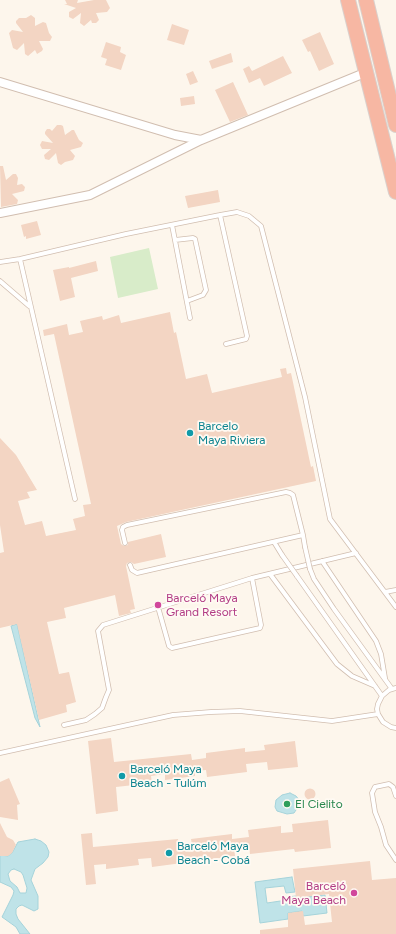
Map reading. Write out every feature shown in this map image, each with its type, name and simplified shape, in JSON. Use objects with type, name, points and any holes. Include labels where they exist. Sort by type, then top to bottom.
[{"type":"highway","points":[[348,0],[396,192]]},
{"type":"highway","points":[[366,0],[396,125]]},
{"type":"street","points":[[0,213],[90,195],[201,140],[367,72]]},
{"type":"street","points":[[0,82],[175,135],[201,140]]},
{"type":"lane","points":[[0,262],[20,259],[126,234],[237,212],[249,216],[261,226],[305,397],[330,519],[396,608]]},
{"type":"lane","points":[[220,215],[247,336],[246,339],[226,344]]},
{"type":"lane","points":[[172,225],[190,318]]},
{"type":"lane","points":[[175,240],[196,239],[206,290],[203,295],[187,301]]},
{"type":"lane","points":[[20,259],[75,499]]},
{"type":"lane","points":[[0,281],[30,306]]},
{"type":"lane","points":[[125,543],[122,530],[123,527],[127,525],[286,492],[293,495],[310,569],[314,579],[334,609],[394,689],[382,696],[378,704],[378,714],[386,725],[396,728]]},
{"type":"lane","points":[[130,565],[132,570],[137,573],[303,536]]},
{"type":"lane","points":[[274,542],[296,576],[382,696]]},
{"type":"lane","points":[[64,725],[86,720],[102,708],[109,690],[98,631],[103,626],[158,607],[252,578],[356,553]]},
{"type":"lane","points":[[322,561],[376,641],[381,654],[386,680]]},
{"type":"lane","points":[[270,574],[337,664],[352,676],[374,686]]},
{"type":"lane","points":[[158,607],[169,646],[172,648],[260,628],[261,625],[252,578]]},
{"type":"lane","points":[[385,592],[396,590]]},
{"type":"lane","points":[[0,753],[173,715],[240,711],[332,721],[378,714]]},
{"type":"lane","points":[[396,796],[393,787],[389,784],[375,787],[372,793],[375,812],[386,845],[396,860]]},
{"type":"green space","points":[[149,248],[158,289],[118,298],[110,257]]},
{"type":"water","points":[[17,624],[40,727],[35,718],[11,626]]},
{"type":"water","name":"El Cielito","points":[[290,793],[296,796],[300,801],[294,813],[287,814],[277,811],[275,807],[276,800],[282,795]]},
{"type":"water","points":[[35,839],[46,845],[49,852],[48,857],[35,869],[31,880],[38,896],[38,909],[34,911],[22,905],[16,909],[18,919],[30,934],[20,934],[16,927],[2,917],[14,891],[11,887],[0,882],[0,855],[8,856],[12,853],[18,842]],"holes":[[[14,869],[21,872],[27,888],[26,893],[20,893],[17,887],[10,881],[8,874]]]},
{"type":"water","points":[[292,877],[295,892],[286,893],[284,886],[265,888],[267,903],[287,900],[287,897],[296,896],[296,898],[325,895],[327,913],[303,916],[302,911],[288,913],[288,919],[260,923],[255,882]]},
{"type":"building","points":[[65,0],[78,0],[77,3],[94,0],[106,0],[110,8],[107,12],[96,13],[99,20],[96,23],[92,23],[91,20],[84,26],[80,23],[81,13],[73,19],[69,17],[69,12],[76,8],[64,4],[67,4]]},
{"type":"building","points":[[31,15],[35,18],[35,26],[43,22],[46,23],[52,37],[50,41],[39,41],[43,49],[42,51],[37,54],[35,50],[28,56],[25,54],[24,43],[17,50],[13,48],[9,33],[12,30],[23,32],[16,21],[19,18],[26,18]]},
{"type":"building","points":[[172,24],[189,30],[184,45],[167,40]]},
{"type":"building","points":[[320,32],[334,64],[319,71],[310,51],[308,52],[302,40]]},
{"type":"building","points":[[106,42],[121,47],[120,52],[126,55],[121,70],[105,65],[107,59],[101,57]]},
{"type":"building","points":[[231,53],[233,62],[212,69],[209,61]]},
{"type":"building","points":[[283,56],[292,73],[264,86],[260,78],[249,83],[243,69],[249,66],[252,71]]},
{"type":"building","points":[[193,71],[198,82],[190,85],[186,74]]},
{"type":"building","points":[[233,82],[248,115],[230,122],[215,90]]},
{"type":"building","points":[[194,96],[195,104],[181,106],[180,98]]},
{"type":"building","points":[[57,125],[63,126],[65,135],[74,130],[79,140],[83,143],[81,147],[70,150],[75,156],[73,160],[65,162],[61,165],[58,163],[56,153],[49,160],[45,159],[44,155],[51,149],[42,149],[40,145],[42,141],[53,143],[45,132],[47,129],[52,131]]},
{"type":"building","points":[[0,166],[3,166],[6,180],[13,174],[16,174],[18,178],[17,185],[22,184],[25,187],[24,191],[12,194],[18,200],[17,204],[1,207]]},
{"type":"building","points":[[218,190],[220,202],[188,208],[185,196]]},
{"type":"building","points":[[37,221],[41,235],[26,239],[26,236],[24,237],[21,225]]},
{"type":"building","points":[[96,261],[98,271],[71,278],[75,297],[60,301],[53,270],[69,268]]},
{"type":"building","name":"Barcelo Maya Riviera","points":[[170,312],[186,379],[207,374],[212,393],[282,377],[280,369],[286,368],[287,374],[291,373],[311,467],[313,466],[316,481],[126,522],[117,526],[121,544],[124,546],[128,545],[128,542],[161,534],[166,557],[134,564],[131,562],[127,563],[126,566],[135,609],[130,610],[131,613],[119,616],[115,595],[64,608],[66,618],[47,622],[59,674],[69,672],[76,702],[66,705],[67,712],[39,720],[17,624],[0,628],[0,553],[4,552],[0,525],[0,438],[16,455],[37,490],[27,492],[30,498],[18,501],[25,525],[42,521],[46,536],[76,530],[73,519],[85,516],[83,505],[91,504],[54,334],[44,336],[43,330],[67,324],[69,335],[83,332],[80,321],[102,316],[103,320],[119,315],[121,323]]},
{"type":"building","name":"Barceló Maya Beach - Tulúm","points":[[111,738],[114,762],[191,754],[192,760],[206,758],[206,753],[245,748],[245,752],[265,750],[264,745],[295,741],[298,767],[268,770],[267,762],[246,764],[247,772],[207,777],[206,770],[195,771],[195,776],[165,780],[165,774],[151,776],[152,783],[116,787],[118,811],[96,814],[88,741]]},
{"type":"building","points":[[9,778],[20,804],[17,805],[18,820],[0,817],[0,782]]},
{"type":"building","points":[[308,789],[312,789],[314,790],[314,798],[308,799],[305,796],[305,792]]},
{"type":"building","name":"Barceló Maya Beach - Cobá","points":[[328,820],[331,848],[295,852],[294,849],[250,854],[249,847],[234,848],[235,856],[152,867],[151,858],[138,859],[139,865],[106,869],[106,864],[94,865],[96,884],[86,885],[81,834],[92,833],[93,847],[178,839],[179,846],[192,845],[191,839],[232,834],[232,839],[249,837],[248,830],[281,826],[281,833],[293,832],[292,824]]},
{"type":"building","points":[[0,823],[7,837],[13,840],[16,845],[12,853],[8,856],[0,856]]},
{"type":"building","points":[[370,861],[372,880],[396,878],[396,934],[260,934],[260,930],[288,927],[288,913],[303,911],[305,925],[332,922],[329,894],[296,898],[293,869]]},
{"type":"place","name":"Barcelo Maya Riviera","points":[[190,433]]},
{"type":"place","name":"Barceló Maya Grand Resort","points":[[158,605]]},
{"type":"place","name":"Barceló Maya Beach - Tulúm","points":[[122,776]]},
{"type":"place","name":"El Cielito","points":[[287,804]]},
{"type":"place","name":"Barceló Maya Beach - Cobá","points":[[169,853]]},
{"type":"place","name":"Barceló Maya Beach","points":[[354,893]]}]
